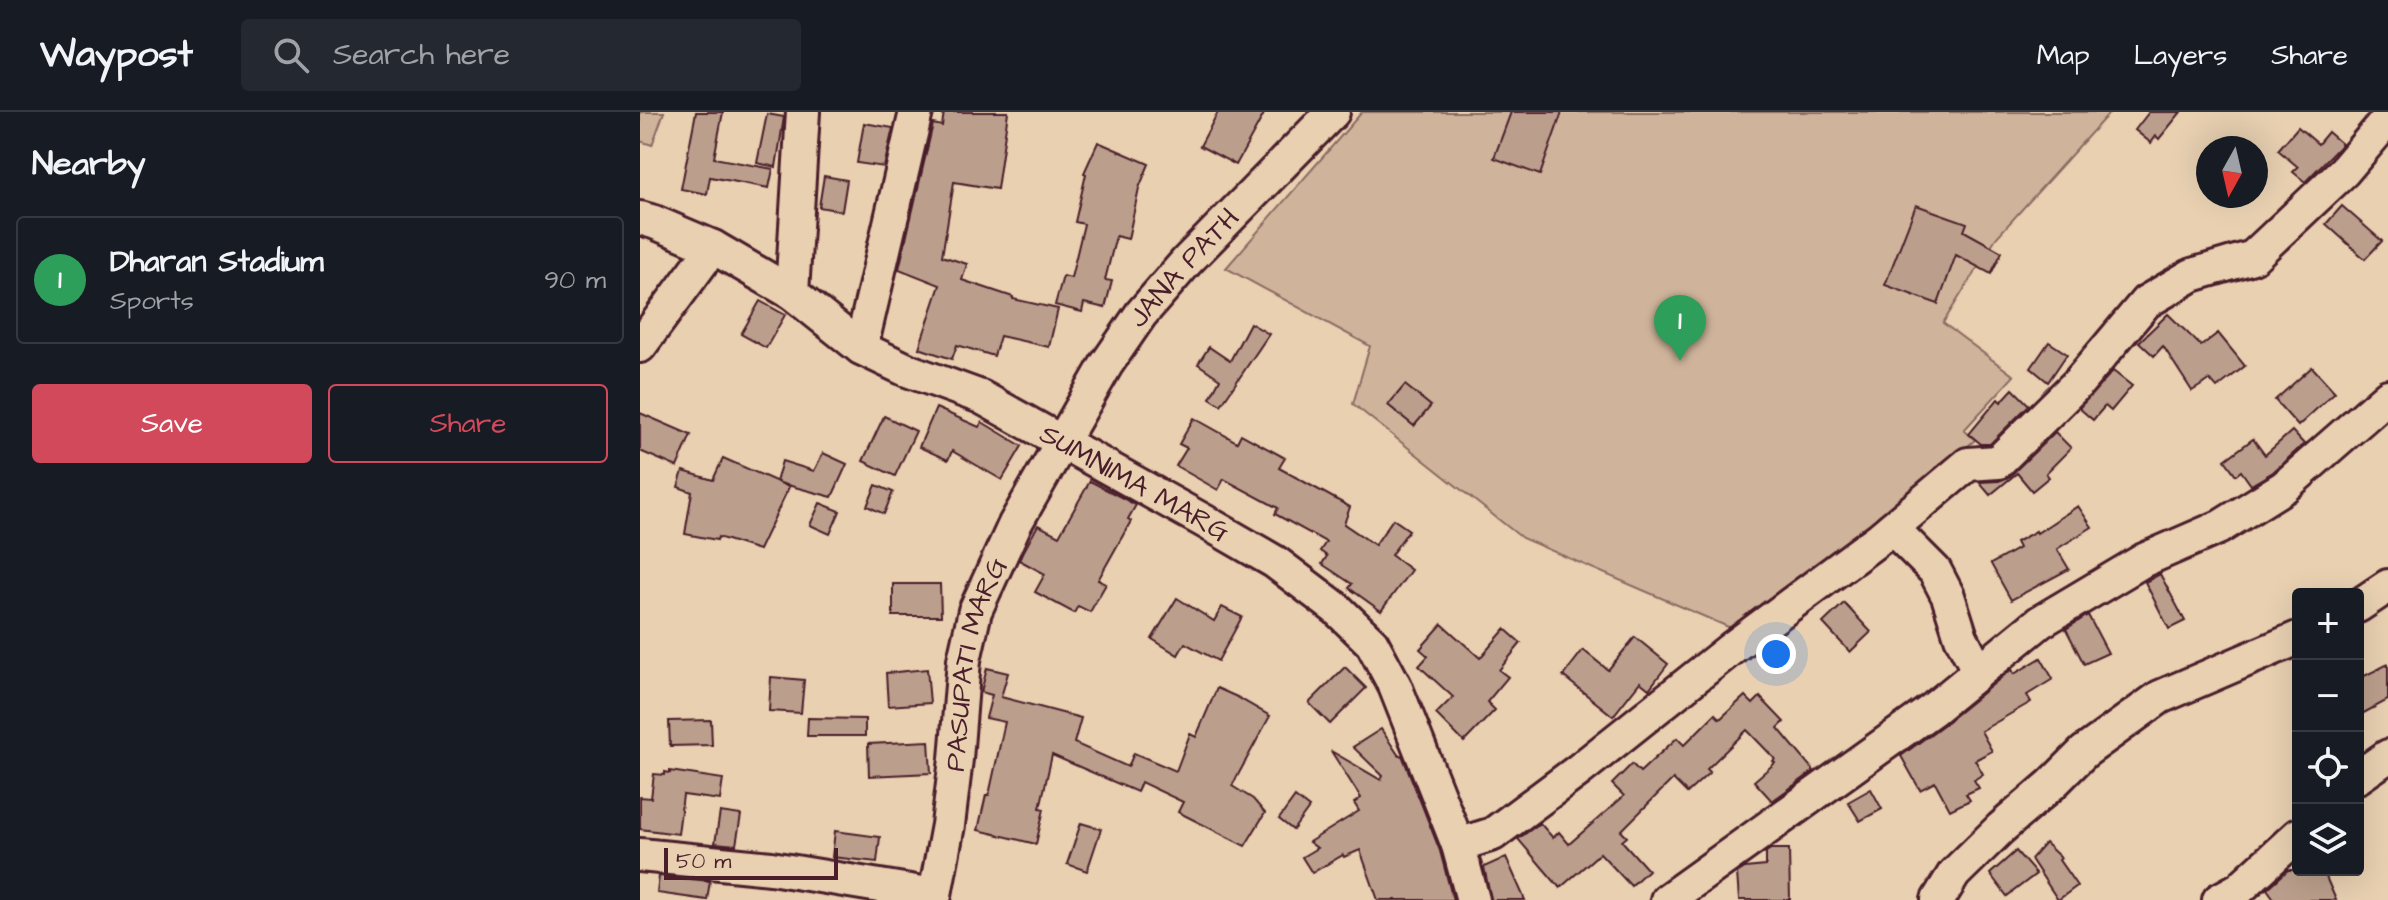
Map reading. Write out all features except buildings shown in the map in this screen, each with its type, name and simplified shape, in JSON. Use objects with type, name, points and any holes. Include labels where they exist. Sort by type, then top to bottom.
[{"type":"street","points":[[792,293],[803,112]]},
{"type":"street","points":[[861,348],[916,112]]},
{"type":"street","name":"JANA PATH","points":[[1063,444],[1106,365],[1141,314],[1318,116]]},
{"type":"street","points":[[1458,845],[1493,834],[1579,770],[1732,648],[1892,528],[1968,464],[1998,462],[2078,383],[2146,302],[2192,275],[2253,257],[2344,171],[2388,119]]},
{"type":"street","name":"SUMNIMA MARG","points":[[640,218],[713,247],[792,293],[861,348],[907,370],[981,397],[1275,562],[1337,609],[1372,643],[1395,686],[1458,845],[1473,900]]},
{"type":"street","points":[[640,346],[713,247]]},
{"type":"street","points":[[1667,900],[1932,710],[2040,622],[2144,560],[2220,527],[2284,487],[2388,396]]},
{"type":"street","name":"PASUPATI MARG","points":[[934,898],[948,825],[964,660],[975,611],[1015,524],[1063,444]]},
{"type":"street","points":[[1892,528],[1935,571],[1948,596],[1961,637],[1978,670]]},
{"type":"street","points":[[2364,602],[2388,586]]},
{"type":"street","points":[[1938,900],[1954,874],[2084,752],[2160,697],[2292,641]]},
{"type":"street","points":[[2364,773],[2388,756]]},
{"type":"street","points":[[2219,900],[2239,889],[2292,840]]},
{"type":"street","points":[[640,855],[771,868],[934,898]]},
{"type":"shaded area","points":[[640,112],[664,112],[652,145],[640,141]]},
{"type":"shaded area","points":[[1362,112],[2110,112],[1996,238],[1943,323],[2014,376],[1964,430],[1975,440],[1740,632],[1522,538],[1353,404],[1370,346],[1226,268]]},
{"type":"place","name":"Dharan Stadium","points":[[1680,361]]}]
